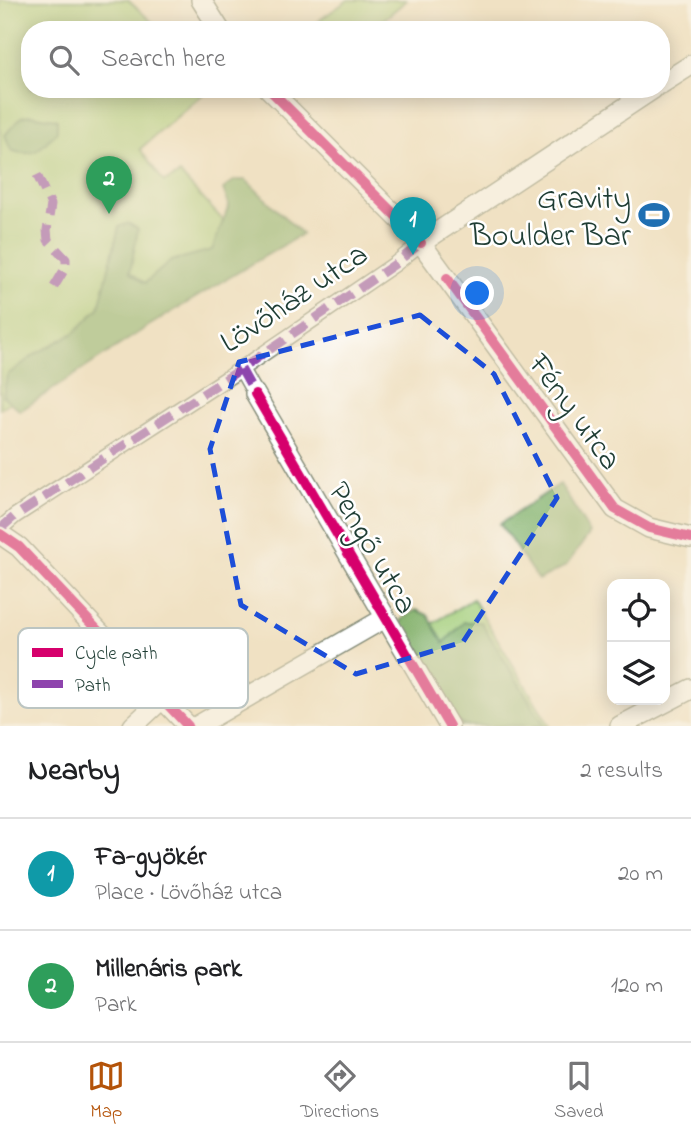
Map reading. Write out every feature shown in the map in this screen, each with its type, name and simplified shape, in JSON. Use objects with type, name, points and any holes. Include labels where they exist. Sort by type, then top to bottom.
[{"type":"street","points":[[201,0],[214,21]]},
{"type":"street","points":[[670,78],[691,65]]},
{"type":"street","name":"Fény utca","points":[[278,98],[421,243],[615,509],[649,528],[691,538]]},
{"type":"street","name":"Lövőház utca","points":[[0,532],[15,516],[241,369],[395,264],[626,98]]},
{"type":"street","name":"Pengő utca","points":[[241,369],[450,726]]},
{"type":"street","points":[[0,532],[19,547],[95,628]]},
{"type":"street","points":[[248,697],[385,618]]},
{"type":"street","points":[[620,726],[691,689]]},
{"type":"street","points":[[133,726],[152,708]]},
{"type":"street","points":[[171,708],[188,726]]},
{"type":"street","points":[[197,726],[228,708]]},
{"type":"highlighted area","points":[[420,315],[494,374],[557,498],[463,642],[356,674],[241,605],[210,449],[239,362]]},
{"type":"green space","points":[[0,0],[128,0],[151,21],[21,21],[21,98],[199,98],[140,149],[164,182],[180,174],[247,246],[0,409]]},
{"type":"green space","points":[[348,0],[407,0],[382,21],[319,21]]},
{"type":"green space","points":[[30,115],[57,119],[57,131],[37,150],[26,153],[11,150],[5,135],[21,117]]},
{"type":"green space","points":[[235,180],[246,180],[302,234],[147,327],[20,411],[3,396],[7,375],[37,353],[74,333],[99,308],[119,227],[128,223],[138,229],[130,272],[145,283],[171,261],[212,250],[229,205],[223,189]]},
{"type":"green space","points":[[560,484],[590,533],[566,566],[538,580],[500,524]]},
{"type":"green space","points":[[473,599],[550,726],[461,726],[408,639]]},
{"type":"green space","points":[[416,610],[428,615],[444,643],[464,622],[481,622],[545,726],[466,726],[445,714],[399,633],[402,619]]},
{"type":"marked path","points":[[37,175],[51,205],[48,240],[66,259],[66,267],[54,287]]},
{"type":"marked path","points":[[0,529],[15,516],[241,369],[395,264],[421,243]]},
{"type":"marked path","points":[[241,369],[255,394]]},
{"type":"cycle path","points":[[278,98],[421,243]]},
{"type":"cycle path","points":[[447,278],[615,509],[649,528],[691,538]]},
{"type":"cycle path","points":[[255,394],[449,726]]},
{"type":"cycle path","points":[[0,534],[19,547],[95,628]]},
{"type":"cycle path","points":[[171,708],[188,726]]},
{"type":"place","name":"Millenáris park","points":[[109,214]]},
{"type":"place","name":"Gravity Boulder Bar","points":[[654,215]]},
{"type":"place","name":"Fa-gyökér","points":[[413,255]]}]
